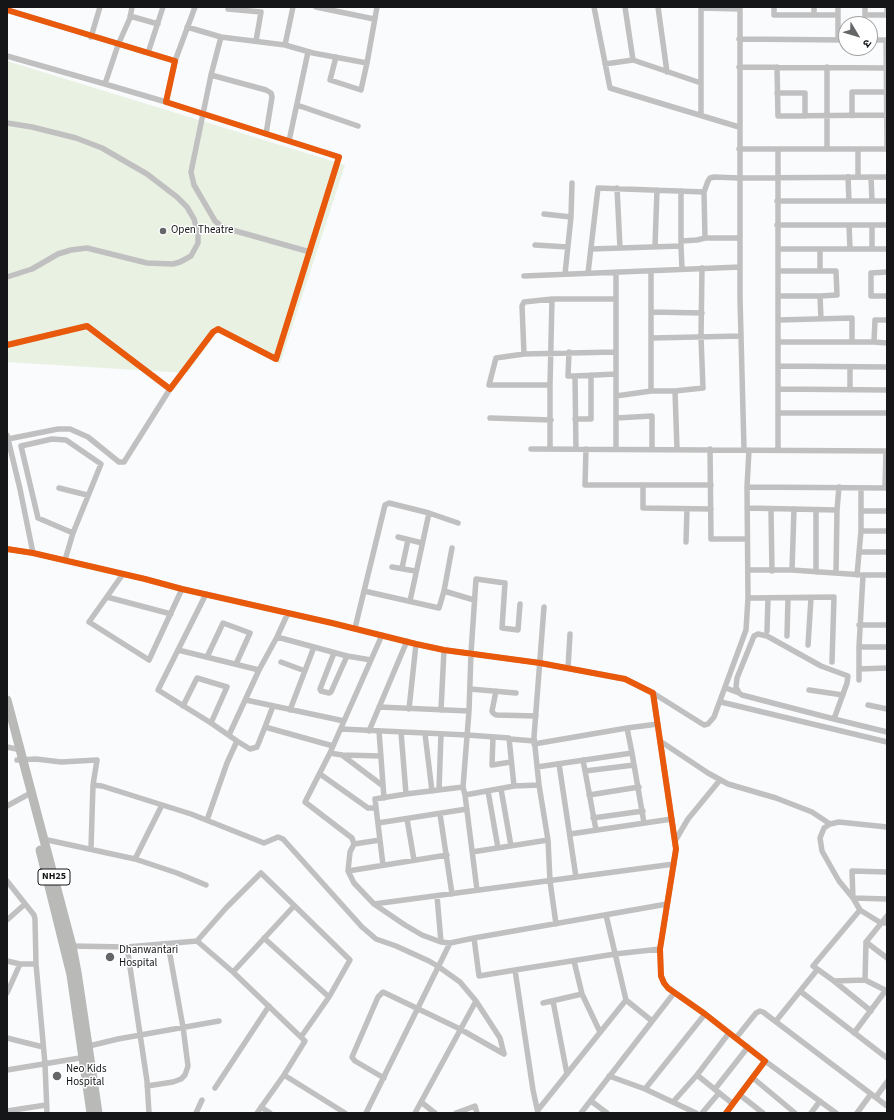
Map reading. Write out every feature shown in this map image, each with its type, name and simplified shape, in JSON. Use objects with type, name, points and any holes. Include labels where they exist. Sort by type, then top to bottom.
[{"type":"main road","name":"NH25","points":[[7,700],[14,749]]},
{"type":"main road","name":"NH25","points":[[7,721],[14,749],[20,760],[43,839],[68,946],[71,975],[98,1113]]},
{"type":"main road","name":"NH25","points":[[20,760],[27,795],[68,946],[77,972],[92,1046],[86,1057],[90,1113]]},
{"type":"street","points":[[91,37],[100,7]]},
{"type":"street","points":[[105,84],[132,7]]},
{"type":"street","points":[[148,53],[164,7]]},
{"type":"street","points":[[166,102],[174,61],[195,7]]},
{"type":"street","points":[[286,45],[293,7]]},
{"type":"street","points":[[316,7],[374,19]]},
{"type":"street","points":[[336,57],[330,80],[361,90],[377,7]]},
{"type":"street","points":[[594,7],[610,88],[739,127]]},
{"type":"street","points":[[625,7],[633,60]]},
{"type":"street","points":[[658,7],[667,72]]},
{"type":"street","points":[[774,7],[774,15],[838,15],[838,7]]},
{"type":"street","points":[[814,7],[814,15]]},
{"type":"street","points":[[865,7],[865,15],[887,15],[887,7]]},
{"type":"street","points":[[226,8],[261,9],[256,41]]},
{"type":"street","points":[[7,550],[33,553],[65,560],[444,650],[540,663],[625,679],[653,693],[704,725],[708,724],[712,721],[726,688],[746,630],[748,598],[747,486],[741,336],[740,267],[740,8],[701,8],[701,115]]},
{"type":"street","points":[[10,10],[91,37],[174,61]]},
{"type":"street","points":[[130,16],[158,24]]},
{"type":"street","points":[[187,27],[221,37],[286,45],[308,52],[367,63]]},
{"type":"street","points":[[221,37],[211,75],[191,172],[192,179],[215,221],[225,228],[310,252]]},
{"type":"street","points":[[739,40],[838,40]]},
{"type":"street","points":[[739,149],[887,150],[887,40]]},
{"type":"street","points":[[288,141],[308,52]]},
{"type":"street","points":[[7,56],[166,102],[340,157],[276,359],[218,329],[213,332],[170,389],[124,462],[119,462],[88,437],[70,429],[58,429],[8,437],[33,553]]},
{"type":"street","points":[[605,64],[633,60],[701,83]]},
{"type":"street","points":[[739,67],[887,68]]},
{"type":"street","points":[[777,67],[778,116],[887,115]]},
{"type":"street","points":[[827,67],[827,149]]},
{"type":"street","points":[[211,75],[266,90],[271,93],[272,97],[266,134]]},
{"type":"street","points":[[852,116],[852,92],[887,92]]},
{"type":"street","points":[[778,93],[805,93],[805,116]]},
{"type":"street","points":[[297,105],[358,126]]},
{"type":"street","points":[[7,124],[32,127],[76,138],[102,148],[147,174],[177,197],[187,207],[194,219],[198,234],[198,243],[191,256],[173,264],[148,263],[87,248],[71,250],[58,254],[32,270],[7,277]]},
{"type":"street","points":[[778,150],[778,450]]},
{"type":"street","points":[[858,150],[858,177]]},
{"type":"street","points":[[848,177],[849,201]]},
{"type":"street","points":[[871,177],[872,201]]},
{"type":"street","points":[[705,238],[704,192],[710,178],[887,177]]},
{"type":"street","points":[[565,274],[571,217],[572,182]]},
{"type":"street","points":[[588,273],[598,188],[704,192]]},
{"type":"street","points":[[617,188],[620,248]]},
{"type":"street","points":[[655,246],[657,190]]},
{"type":"street","points":[[681,191],[682,269]]},
{"type":"street","points":[[777,201],[887,201]]},
{"type":"street","points":[[544,214],[571,217]]},
{"type":"street","points":[[777,225],[887,225]]},
{"type":"street","points":[[849,225],[850,249]]},
{"type":"street","points":[[872,225],[872,249]]},
{"type":"street","points":[[591,249],[655,246],[705,238],[740,238]]},
{"type":"street","points":[[535,245],[568,247]]},
{"type":"street","points":[[778,249],[887,249]]},
{"type":"street","points":[[820,249],[820,271]]},
{"type":"street","points":[[524,276],[740,267]]},
{"type":"street","points":[[616,396],[651,391],[675,391],[703,388],[701,337],[702,268]]},
{"type":"street","points":[[778,271],[836,270],[837,295],[779,296]]},
{"type":"street","points":[[651,271],[651,391]]},
{"type":"street","points":[[616,272],[616,449]]},
{"type":"street","points":[[887,272],[871,273],[871,296],[887,296]]},
{"type":"street","points":[[820,296],[821,319]]},
{"type":"street","points":[[524,354],[522,306],[524,302],[552,299],[616,299]]},
{"type":"street","points":[[550,449],[552,299]]},
{"type":"street","points":[[652,312],[702,313]]},
{"type":"street","points":[[778,320],[852,318],[852,342]]},
{"type":"street","points":[[874,342],[875,320],[887,320]]},
{"type":"street","points":[[7,345],[87,326],[170,389]]},
{"type":"street","points":[[652,338],[741,336]]},
{"type":"street","points":[[778,342],[887,343]]},
{"type":"street","points":[[569,352],[568,376],[616,374]]},
{"type":"street","points":[[550,385],[490,386],[496,358],[524,354],[616,352]]},
{"type":"street","points":[[778,366],[887,367]]},
{"type":"street","points":[[850,366],[850,390]]},
{"type":"street","points":[[575,419],[591,419],[590,375]]},
{"type":"street","points":[[575,376],[576,449]]},
{"type":"street","points":[[778,389],[887,390]]},
{"type":"street","points":[[675,391],[677,449]]},
{"type":"street","points":[[778,413],[887,413]]},
{"type":"street","points":[[616,418],[652,416],[652,449]]},
{"type":"street","points":[[490,418],[551,420]]},
{"type":"street","points":[[65,560],[87,495],[101,464],[66,440],[52,439],[21,446],[38,518],[73,534]]},
{"type":"street","points":[[531,449],[746,449],[886,451],[886,488],[747,486]]},
{"type":"street","points":[[586,449],[585,485],[711,485]]},
{"type":"street","points":[[710,449],[711,539],[747,539]]},
{"type":"street","points":[[643,485],[643,508],[711,509]]},
{"type":"street","points":[[836,573],[839,487]]},
{"type":"street","points":[[59,488],[87,495]]},
{"type":"street","points":[[859,680],[858,647],[861,488]]},
{"type":"street","points":[[355,628],[385,504],[389,503],[429,513],[458,523]]},
{"type":"street","points":[[747,508],[771,510],[837,510]]},
{"type":"street","points":[[686,542],[687,509]]},
{"type":"street","points":[[771,510],[772,571]]},
{"type":"street","points":[[792,570],[794,510]]},
{"type":"street","points":[[816,511],[816,572]]},
{"type":"street","points":[[861,511],[887,511]]},
{"type":"street","points":[[410,601],[415,571],[429,513]]},
{"type":"street","points":[[861,531],[887,532]]},
{"type":"street","points":[[398,537],[422,543]]},
{"type":"street","points":[[402,568],[408,540]]},
{"type":"street","points":[[364,591],[439,608],[444,591],[452,548]]},
{"type":"street","points":[[859,552],[887,552]]},
{"type":"street","points":[[392,567],[415,571]]},
{"type":"street","points":[[748,570],[792,570],[860,575],[887,575]]},
{"type":"street","points":[[123,574],[89,622],[149,660],[182,588]]},
{"type":"street","points":[[477,890],[463,787],[468,735],[471,653],[476,579],[505,583],[502,628],[518,630],[520,604]]},
{"type":"street","points":[[444,591],[474,600]]},
{"type":"street","points":[[206,594],[158,690],[211,722],[250,749],[257,747],[273,706]]},
{"type":"street","points":[[748,598],[834,597],[832,662]]},
{"type":"street","points":[[107,598],[171,614]]},
{"type":"street","points":[[767,631],[768,598]]},
{"type":"street","points":[[787,636],[788,598]]},
{"type":"street","points":[[808,645],[811,598]]},
{"type":"street","points":[[544,607],[534,742],[548,840],[550,881],[556,924]]},
{"type":"street","points":[[229,735],[259,670],[288,613]]},
{"type":"street","points":[[207,657],[223,623],[250,632],[236,664]]},
{"type":"street","points":[[859,625],[887,625]]},
{"type":"street","points":[[568,668],[570,634]]},
{"type":"street","points":[[739,693],[736,687],[737,678],[751,641],[754,636],[758,634],[767,636],[826,668],[846,674],[849,678],[834,719]]},
{"type":"street","points":[[382,635],[330,753],[305,802],[352,838],[354,844],[350,852],[348,871],[354,883],[374,904],[422,935],[441,942],[450,943],[667,904]]},
{"type":"street","points":[[277,637],[334,653],[371,660]]},
{"type":"street","points":[[369,731],[407,641]]},
{"type":"street","points":[[409,709],[416,644]]},
{"type":"street","points":[[290,710],[314,647]]},
{"type":"street","points":[[858,647],[887,648]]},
{"type":"street","points":[[178,650],[259,670]]},
{"type":"street","points":[[441,710],[444,650]]},
{"type":"street","points":[[334,653],[320,689],[321,691],[329,694],[348,656]]},
{"type":"street","points":[[281,662],[305,671]]},
{"type":"street","points":[[859,669],[887,668]]},
{"type":"street","points":[[183,706],[197,678],[227,687],[211,722]]},
{"type":"street","points":[[726,688],[746,697],[887,732]]},
{"type":"street","points":[[470,689],[516,693]]},
{"type":"street","points":[[809,690],[843,695]]},
{"type":"street","points":[[496,692],[492,711],[496,715],[536,716]]},
{"type":"street","points":[[653,693],[676,849],[660,949],[661,976],[664,983],[674,993],[705,1014],[765,1061],[836,1113]]},
{"type":"street","points":[[246,700],[344,721]]},
{"type":"street","points":[[720,702],[887,742]]},
{"type":"street","points":[[868,705],[887,709]]},
{"type":"street","points":[[379,707],[469,711]]},
{"type":"street","points":[[341,729],[468,735],[534,742],[658,724]]},
{"type":"street","points":[[265,727],[333,746]]},
{"type":"street","points":[[627,728],[639,787],[644,823]]},
{"type":"street","points":[[379,731],[384,798]]},
{"type":"street","points":[[401,732],[406,794]]},
{"type":"street","points":[[425,734],[432,791]]},
{"type":"street","points":[[439,790],[441,734]]},
{"type":"street","points":[[493,737],[492,766],[511,762]]},
{"type":"street","points":[[510,739],[514,786]]},
{"type":"street","points":[[207,820],[237,741]]},
{"type":"street","points":[[660,741],[728,784],[776,798],[812,812],[830,824]]},
{"type":"street","points":[[330,753],[342,755],[381,756]]},
{"type":"street","points":[[537,767],[632,753]]},
{"type":"street","points":[[342,755],[383,786]]},
{"type":"street","points":[[20,760],[36,759],[60,762],[96,760],[93,785],[91,848]]},
{"type":"street","points":[[583,760],[596,830]]},
{"type":"street","points":[[560,764],[576,877]]},
{"type":"street","points":[[585,771],[634,765]]},
{"type":"street","points":[[320,774],[368,808],[376,808]]},
{"type":"street","points":[[675,841],[688,819],[720,780]]},
{"type":"street","points":[[93,785],[102,786],[207,820],[264,843],[278,837],[283,839],[362,927],[376,939],[440,965],[460,982],[476,1001],[500,1038],[504,1054],[460,1029],[383,992],[378,997],[352,1057],[355,1061],[384,1078]]},
{"type":"street","points":[[465,795],[514,786],[539,785]]},
{"type":"street","points":[[383,865],[375,799],[463,787]]},
{"type":"street","points":[[589,795],[639,787]]},
{"type":"street","points":[[501,789],[511,846]]},
{"type":"street","points":[[488,791],[498,848]]},
{"type":"street","points":[[7,806],[27,795]]},
{"type":"street","points":[[135,859],[162,805]]},
{"type":"street","points":[[378,823],[467,809]]},
{"type":"street","points":[[594,818],[642,811]]},
{"type":"street","points":[[440,814],[452,894]]},
{"type":"street","points":[[407,819],[414,860]]},
{"type":"street","points":[[570,834],[672,819]]},
{"type":"street","points":[[884,923],[860,910],[853,898],[839,881],[822,851],[820,844],[821,833],[824,828],[830,824],[839,822],[887,827]]},
{"type":"street","points":[[43,839],[91,848],[135,859],[177,873],[206,885]]},
{"type":"street","points":[[354,844],[380,840]]},
{"type":"street","points":[[472,852],[548,840]]},
{"type":"street","points":[[348,871],[447,855]]},
{"type":"street","points":[[374,904],[674,864]]},
{"type":"street","points":[[853,898],[852,871],[887,872]]},
{"type":"street","points":[[68,946],[126,948],[197,941],[260,873],[350,960],[329,997],[301,1037]]},
{"type":"street","points":[[7,881],[34,915],[35,919],[36,964],[45,1064],[47,1113]]},
{"type":"street","points":[[437,896],[441,942]]},
{"type":"street","points":[[853,898],[887,899]]},
{"type":"street","points":[[7,920],[25,904]]},
{"type":"street","points":[[233,972],[294,906]]},
{"type":"street","points":[[860,910],[813,966],[871,1011]]},
{"type":"street","points":[[606,915],[626,1000],[652,1021]]},
{"type":"street","points":[[865,980],[866,942],[884,923],[887,916]]},
{"type":"street","points":[[264,938],[329,997]]},
{"type":"street","points":[[474,938],[479,976],[615,954],[660,949]]},
{"type":"street","points":[[197,941],[233,972],[305,1041],[284,1075],[257,1113]]},
{"type":"street","points":[[866,942],[887,958]]},
{"type":"street","points":[[366,1113],[450,943]]},
{"type":"street","points":[[147,1086],[174,1082],[181,1079],[185,1075],[188,1066],[183,1027],[168,944]]},
{"type":"street","points":[[126,948],[147,1086],[149,1113]]},
{"type":"street","points":[[7,961],[20,964],[36,964]]},
{"type":"street","points":[[574,961],[582,994],[600,1032]]},
{"type":"street","points":[[8,989],[20,964]]},
{"type":"street","points":[[515,970],[533,1090],[538,1111]]},
{"type":"street","points":[[776,1021],[817,970]]},
{"type":"street","points":[[834,981],[865,980],[887,990],[854,1033]]},
{"type":"street","points":[[800,991],[887,1058]]},
{"type":"street","points":[[581,1113],[674,993]]},
{"type":"street","points":[[543,1003],[582,994]]},
{"type":"street","points":[[553,1000],[567,1074]]},
{"type":"street","points":[[538,1111],[626,1000]]},
{"type":"street","points":[[415,1113],[476,1001]]},
{"type":"street","points":[[216,1088],[269,1006]]},
{"type":"street","points":[[736,1038],[756,1012],[763,1012],[887,1106]]},
{"type":"street","points":[[645,1089],[705,1014]]},
{"type":"street","points":[[92,1046],[118,1039],[219,1021]]},
{"type":"street","points":[[673,1102],[697,1075],[729,1033]]},
{"type":"street","points":[[7,1038],[43,1047]]},
{"type":"street","points":[[702,1113],[748,1048]]},
{"type":"street","points":[[7,1070],[86,1057]]},
{"type":"street","points":[[726,1113],[765,1061]]},
{"type":"street","points":[[284,1075],[344,1113]]},
{"type":"street","points":[[697,1075],[733,1104]]},
{"type":"street","points":[[609,1076],[645,1089],[696,1113]]},
{"type":"street","points":[[753,1078],[795,1113]]},
{"type":"street","points":[[856,1113],[887,1082]]},
{"type":"street","points":[[740,1095],[763,1113]]},
{"type":"street","points":[[196,1113],[202,1100]]},
{"type":"street","points":[[591,1101],[607,1113]]},
{"type":"street","points":[[811,1113],[820,1101]]},
{"type":"street","points":[[421,1102],[435,1113]]},
{"type":"street","points":[[10,1111],[46,1105]]},
{"type":"street","points":[[456,1113],[475,1106],[477,1113]]},
{"type":"street","points":[[261,1107],[270,1113]]},
{"type":"green space","points":[[7,61],[345,165],[280,364],[218,331],[187,373],[7,362]]},
{"type":"cycle path","points":[[7,10],[175,61],[166,102],[339,157],[276,359],[218,329],[213,332],[170,389],[87,326],[7,345]]},
{"type":"cycle path","points":[[7,549],[33,553],[444,650],[540,663],[625,679],[653,693],[676,849],[660,949],[661,976],[668,988],[705,1014],[765,1061],[726,1113]]},
{"type":"place","name":"Open Theatre","points":[[163,231]]},
{"type":"place","name":"Dhanwantari Hospital","points":[[110,957]]},
{"type":"place","name":"Neo Kids Hospital","points":[[57,1076]]}]
